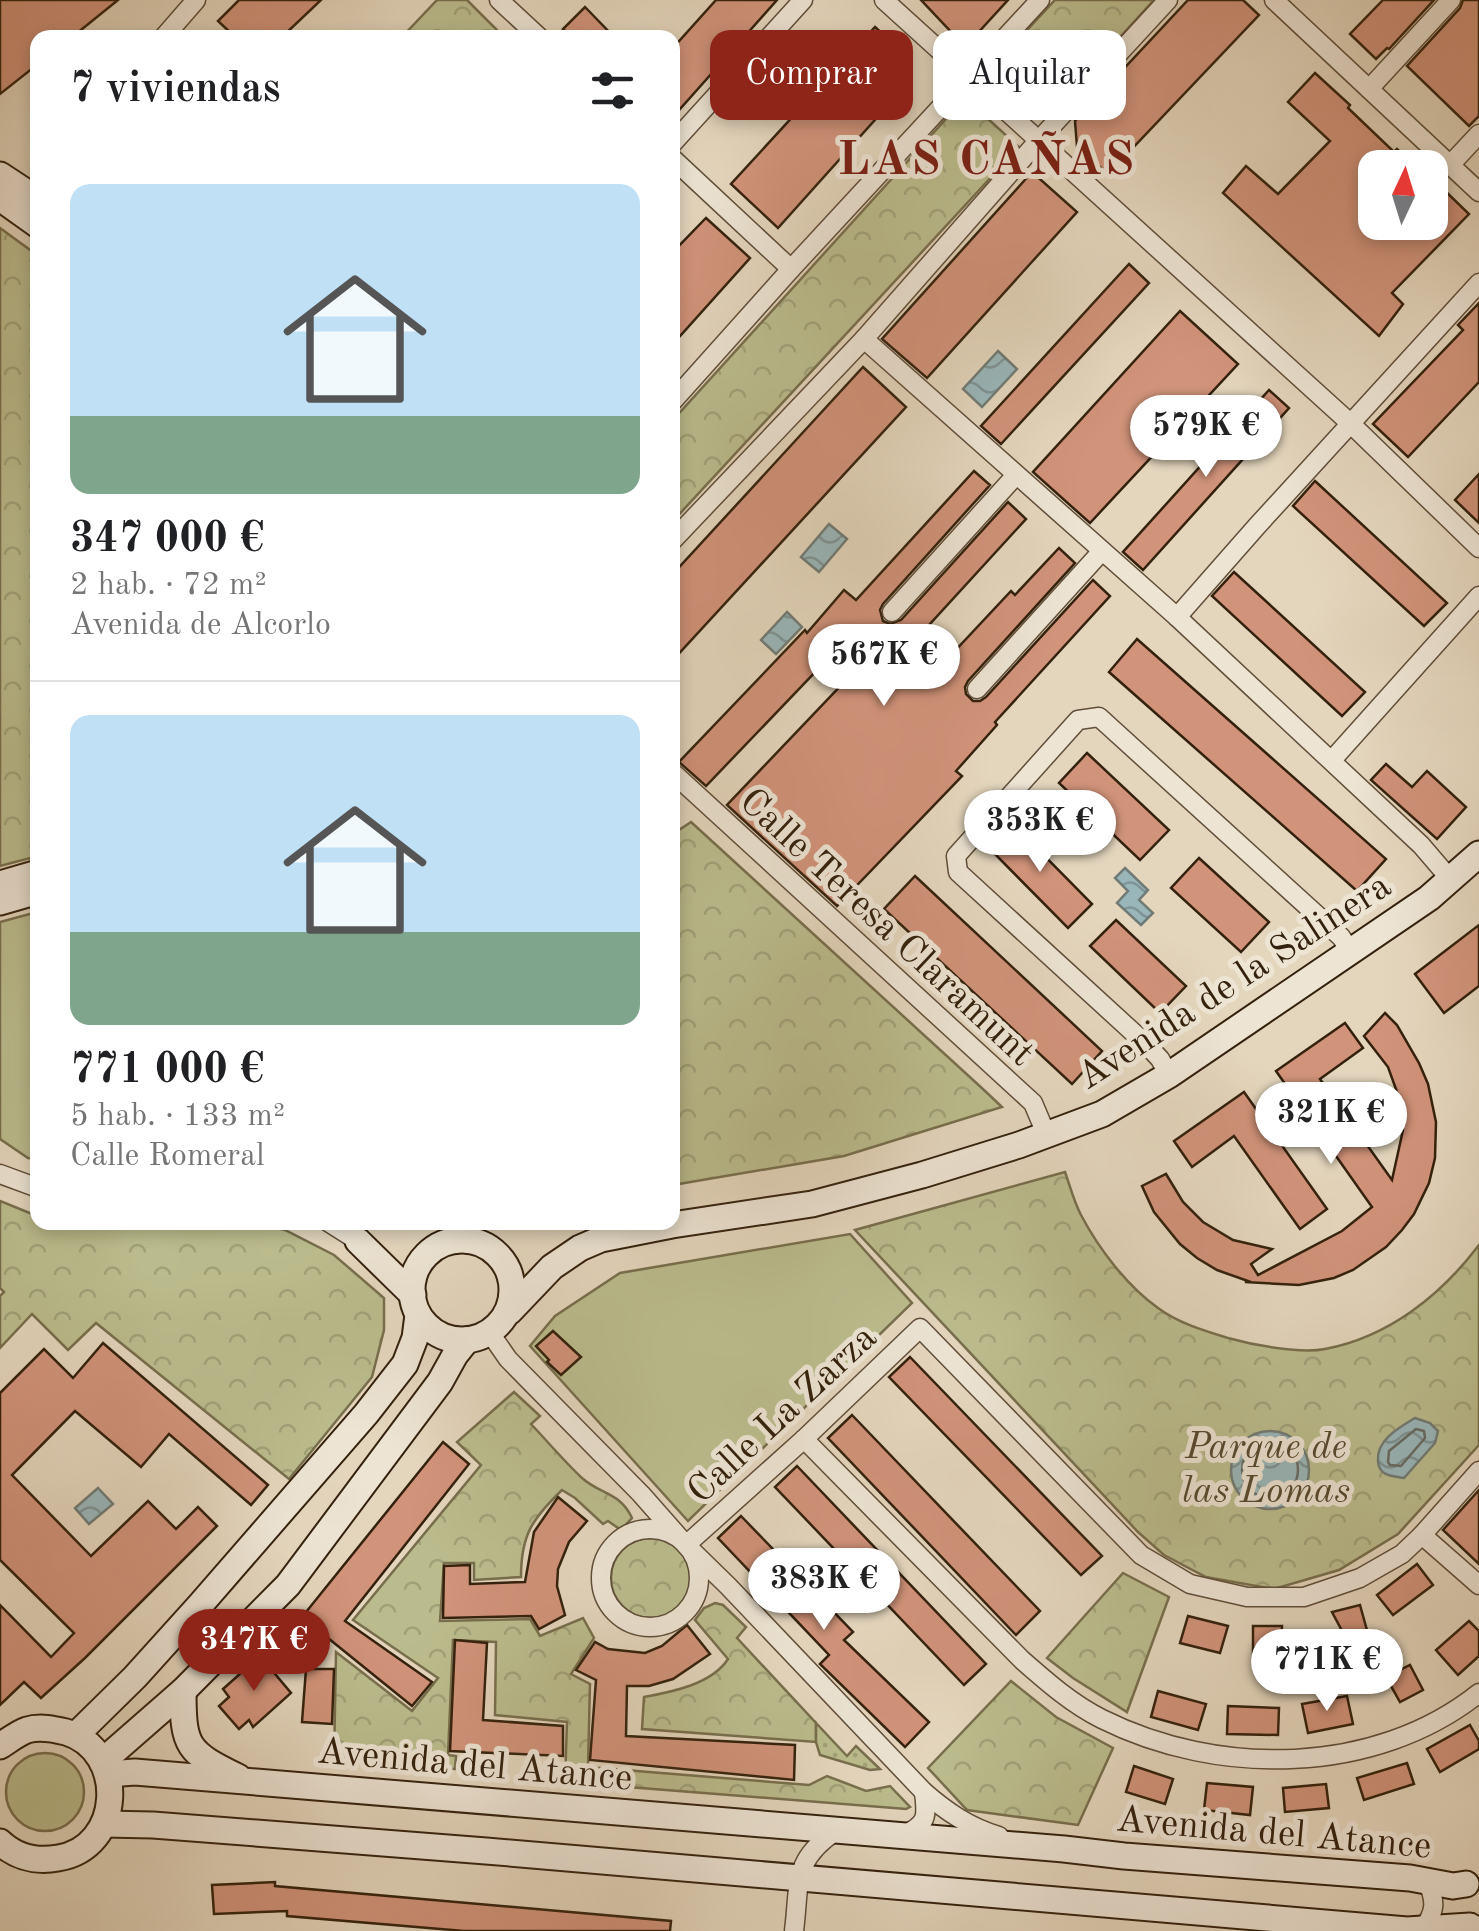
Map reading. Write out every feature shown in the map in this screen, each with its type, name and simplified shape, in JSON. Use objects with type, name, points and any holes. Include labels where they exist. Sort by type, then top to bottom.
[{"type":"main road","points":[[0,175],[24,192]]},
{"type":"main road","name":"Avenida de la Salinera","points":[[680,1224],[812,1204],[1047,1136],[1102,1114],[1169,1075],[1351,952],[1429,898],[1479,854]]},
{"type":"main road","points":[[0,884],[30,875]]},
{"type":"main road","points":[[0,902],[30,894]]},
{"type":"main road","name":"Avenida de la Salinera","points":[[510,1311],[552,1267],[580,1248],[642,1230]]},
{"type":"main road","points":[[106,1768],[288,1585],[440,1382],[461,1346],[510,1311],[514,1293],[508,1270],[488,1246],[472,1241],[446,1243],[426,1254],[392,1255],[358,1241]]},
{"type":"main road","points":[[358,1241],[415,1305],[430,1330],[452,1340],[478,1336]]},
{"type":"main road","points":[[76,1735],[200,1605],[405,1364],[415,1338],[413,1275],[426,1254]]},
{"type":"main road","name":"Avenida de la Salinera","points":[[508,1270],[525,1274],[552,1267]]},
{"type":"main road","points":[[183,1690],[184,1730],[194,1751],[252,1783]]},
{"type":"main road","points":[[0,1746],[28,1730],[52,1728],[76,1735],[91,1746],[106,1768],[112,1800],[104,1824],[88,1845],[65,1858],[26,1858],[3,1848]]},
{"type":"main road","name":"Avenida del Atance","points":[[106,1768],[1453,1886],[1472,1878]]},
{"type":"main road","points":[[104,1824],[248,1832],[1406,1930],[1473,1928]]},
{"type":"main road","points":[[1472,1878],[1462,1895],[1462,1906],[1473,1928]]},
{"type":"street","points":[[169,30],[196,0]]},
{"type":"street","points":[[499,0],[531,30]]},
{"type":"street","points":[[680,135],[804,0]]},
{"type":"street","points":[[884,0],[933,44]]},
{"type":"street","points":[[1012,30],[1040,0]]},
{"type":"street","points":[[680,534],[864,339],[1168,0]]},
{"type":"street","points":[[1274,0],[1479,192]]},
{"type":"street","points":[[1370,90],[1452,0]]},
{"type":"street","points":[[680,393],[933,116]]},
{"type":"street","points":[[1017,120],[1350,423],[1479,548]]},
{"type":"street","points":[[1450,165],[1479,134]]},
{"type":"street","points":[[680,166],[791,270]]},
{"type":"street","points":[[1177,617],[1479,282]]},
{"type":"street","points":[[864,339],[1332,760],[1420,845],[1450,880]]},
{"type":"street","points":[[892,612],[1016,475]]},
{"type":"street","points":[[977,689],[1102,551]]},
{"type":"street","points":[[1332,760],[1479,596]]},
{"type":"street","points":[[1169,1075],[1147,1045],[958,872],[956,856],[1078,720],[1099,717],[1340,937],[1351,952]]},
{"type":"street","name":"Calle Teresa Claramunt","points":[[680,779],[1033,1103],[1047,1136]]},
{"type":"street","points":[[0,1174],[30,1185]]},
{"type":"street","points":[[341,1230],[358,1241]]},
{"type":"street","name":"Calle La Zarza","points":[[686,1545],[920,1328],[1141,1555],[1190,1584],[1247,1597],[1304,1597],[1360,1578],[1402,1554],[1422,1534]]},
{"type":"street","points":[[478,1336],[508,1359],[641,1494],[924,1792],[951,1815],[980,1830],[1038,1848]]},
{"type":"street","points":[[804,1438],[1050,1685],[1101,1719],[1154,1741],[1187,1751],[1258,1760],[1328,1757],[1400,1738],[1479,1693]]},
{"type":"street","points":[[1479,1471],[1422,1534],[1479,1586]]},
{"type":"street","points":[[640,1530],[641,1494]]},
{"type":"street","points":[[640,1530],[657,1530],[686,1545],[698,1572],[698,1588],[682,1615],[653,1627],[623,1619],[611,1608],[603,1593],[601,1577],[604,1561],[624,1536],[640,1530]]},
{"type":"street","points":[[698,1588],[712,1584],[728,1586]]},
{"type":"street","points":[[902,1836],[920,1826],[926,1814],[924,1792]]},
{"type":"street","points":[[794,1931],[802,1866],[809,1853],[836,1831]]},
{"type":"street","points":[[1423,1929],[1435,1906],[1427,1881]]},
{"type":"green space","points":[[437,0],[467,0],[497,30],[409,30]]},
{"type":"green space","points":[[1055,0],[1154,0],[1126,31],[1027,30]]},
{"type":"green space","points":[[945,120],[989,120],[1019,147],[680,513],[680,412]]},
{"type":"green space","points":[[0,228],[30,250],[30,858],[0,866]]},
{"type":"green space","points":[[691,822],[1002,1107],[844,1156],[680,1184],[680,829]]},
{"type":"green space","points":[[30,914],[30,1158],[0,1139],[0,922]]},
{"type":"green space","name":"Parque de las Lomas","points":[[1065,1172],[1096,1241],[1147,1299],[1192,1326],[1263,1346],[1325,1349],[1371,1335],[1430,1297],[1479,1245],[1479,1445],[1398,1534],[1339,1570],[1274,1589],[1206,1577],[1164,1555],[855,1230]]},
{"type":"green space","points":[[0,1201],[30,1213],[30,1230],[285,1230],[334,1255],[384,1298],[384,1330],[372,1377],[289,1479],[96,1323],[68,1350],[32,1314],[0,1348],[0,1296],[4,1292],[0,1288]]},
{"type":"green space","points":[[850,1234],[912,1303],[688,1521],[530,1346],[555,1316],[620,1273]]},
{"type":"green space","points":[[514,1392],[540,1416],[531,1424],[562,1458],[589,1484],[622,1503],[632,1518],[621,1530],[608,1521],[603,1524],[562,1490],[530,1529],[523,1550],[521,1577],[474,1580],[474,1563],[444,1563],[440,1621],[530,1619],[540,1636],[583,1618],[594,1638],[571,1674],[590,1684],[588,1767],[809,1785],[827,1776],[866,1791],[890,1786],[910,1807],[565,1782],[567,1722],[495,1715],[496,1642],[453,1640],[448,1755],[456,1756],[455,1769],[334,1761],[336,1652],[412,1711],[438,1678],[353,1620],[481,1465],[457,1442]]},
{"type":"green space","points":[[651,1538],[666,1541],[679,1550],[688,1563],[688,1593],[679,1606],[666,1615],[651,1618],[636,1615],[623,1606],[614,1593],[611,1578],[614,1563],[623,1550],[636,1541]]},
{"type":"green space","points":[[1123,1573],[1169,1597],[1127,1712],[1047,1658]]},
{"type":"green space","points":[[715,1603],[723,1605],[746,1627],[737,1638],[816,1723],[816,1742],[642,1729],[644,1697],[702,1681],[728,1659],[695,1620],[704,1608]]},
{"type":"green space","points":[[1011,1681],[1056,1717],[1113,1748],[1078,1825],[967,1810],[928,1768]]},
{"type":"green space","points":[[816,1723],[847,1756],[856,1746],[880,1769],[870,1770],[820,1755]]},
{"type":"green space","points":[[45,1753],[73,1764],[84,1792],[73,1820],[45,1831],[17,1820],[6,1792],[17,1764]]},
{"type":"water","points":[[998,351],[1017,369],[982,407],[963,389]]},
{"type":"water","points":[[829,524],[847,539],[819,572],[801,557]]},
{"type":"water","points":[[787,612],[802,627],[776,654],[761,640]]},
{"type":"water","points":[[1125,868],[1148,890],[1139,900],[1153,913],[1141,925],[1117,903],[1128,891],[1115,878]]},
{"type":"water","points":[[1415,1418],[1430,1423],[1438,1431],[1435,1443],[1404,1478],[1386,1474],[1379,1466],[1381,1447],[1390,1435]]},
{"type":"water","points":[[1270,1431],[1285,1434],[1297,1443],[1306,1455],[1306,1485],[1297,1497],[1285,1506],[1270,1509],[1255,1506],[1243,1497],[1234,1485],[1231,1470],[1234,1455],[1243,1443],[1255,1434]]},
{"type":"water","points":[[98,1488],[113,1504],[89,1524],[75,1508]]},
{"type":"building","points":[[0,0],[118,0],[81,30],[30,30],[30,70],[0,94]]},
{"type":"building","points":[[239,0],[321,0],[289,30],[228,30],[218,21]]},
{"type":"building","points":[[716,0],[777,0],[750,30],[710,30],[710,75],[680,109],[680,40]]},
{"type":"building","points":[[921,0],[1008,0],[980,30],[949,30]]},
{"type":"building","points":[[1188,0],[1243,0],[1259,15],[1108,174],[1077,147],[1075,121],[1126,120],[1126,66]]},
{"type":"building","points":[[1383,0],[1434,0],[1376,59],[1350,34]]},
{"type":"building","points":[[1463,0],[1479,0],[1479,116],[1469,126],[1407,66]]},
{"type":"building","points":[[585,7],[607,30],[564,30]]},
{"type":"building","points":[[1315,73],[1392,150],[1358,150],[1358,240],[1444,240],[1392,293],[1403,304],[1379,336],[1223,193],[1246,166],[1278,194],[1330,141],[1288,102]]},
{"type":"building","points":[[790,120],[875,120],[778,228],[731,184]]},
{"type":"building","points":[[1032,172],[1077,212],[927,378],[882,339]]},
{"type":"building","points":[[1448,194],[1469,214],[1448,236]]},
{"type":"building","points":[[706,218],[750,258],[680,336],[680,245]]},
{"type":"building","points":[[1129,264],[1149,283],[1001,444],[981,426]]},
{"type":"building","points":[[1479,303],[1479,382],[1408,457],[1373,424],[1463,330],[1458,325]]},
{"type":"building","points":[[1180,311],[1238,364],[1090,523],[1033,472]]},
{"type":"building","points":[[863,367],[906,407],[680,652],[680,566]]},
{"type":"building","points":[[1269,390],[1289,408],[1143,570],[1123,552]]},
{"type":"building","points":[[974,471],[990,485],[883,604],[883,621],[890,624],[901,620],[1008,502],[1026,519],[909,647],[936,671],[1011,591],[1015,595],[1059,548],[1075,563],[968,681],[966,694],[973,701],[980,701],[1093,580],[1110,596],[995,722],[997,725],[956,771],[962,776],[837,906],[727,805],[866,659],[845,641],[706,786],[680,761],[805,630],[807,633],[844,590],[856,600]]},
{"type":"building","points":[[1479,474],[1479,523],[1455,500]]},
{"type":"building","points":[[1315,481],[1447,603],[1424,626],[1293,506]]},
{"type":"building","points":[[1234,572],[1365,692],[1342,716],[1212,596]]},
{"type":"building","points":[[1137,639],[1386,859],[1357,891],[1109,672]]},
{"type":"building","points":[[1087,753],[1169,830],[1140,860],[1059,783]]},
{"type":"building","points":[[1386,764],[1412,787],[1427,771],[1466,807],[1437,839],[1371,780]]},
{"type":"building","points":[[1012,823],[1092,904],[1068,928],[988,847]]},
{"type":"building","points":[[1199,858],[1269,922],[1241,952],[1171,888]]},
{"type":"building","points":[[915,876],[1102,1051],[1072,1084],[884,909]]},
{"type":"building","points":[[1116,920],[1186,986],[1160,1013],[1090,946]]},
{"type":"building","points":[[1479,925],[1479,986],[1444,1013],[1415,974]]},
{"type":"building","points":[[1385,1013],[1397,1025],[1419,1063],[1436,1122],[1435,1158],[1429,1183],[1402,1230],[1386,1247],[1353,1270],[1299,1285],[1245,1282],[1248,1281],[1217,1270],[1180,1244],[1154,1212],[1142,1186],[1166,1174],[1183,1202],[1203,1222],[1233,1240],[1272,1249],[1251,1264],[1258,1275],[1342,1231],[1372,1207],[1276,1071],[1345,1023],[1363,1048],[1320,1079],[1392,1180],[1403,1130],[1401,1103],[1388,1067],[1364,1036]]},
{"type":"building","points":[[1244,1092],[1327,1209],[1300,1229],[1234,1136],[1192,1167],[1174,1141]]},
{"type":"building","points":[[553,1331],[581,1357],[561,1375],[536,1346]]},
{"type":"building","points":[[103,1343],[268,1485],[251,1505],[169,1434],[141,1467],[75,1411],[12,1475],[91,1556],[148,1501],[176,1529],[198,1507],[217,1526],[41,1698],[24,1682],[0,1705],[0,1605],[51,1657],[74,1633],[0,1560],[0,1393],[44,1349],[73,1378]]},
{"type":"building","points":[[910,1357],[1102,1556],[1081,1575],[889,1377]]},
{"type":"building","points":[[852,1415],[1040,1611],[1016,1635],[828,1438]]},
{"type":"building","points":[[443,1442],[469,1464],[345,1621],[432,1682],[412,1706],[302,1617]]},
{"type":"building","points":[[797,1466],[986,1664],[964,1685],[775,1487]]},
{"type":"building","points":[[1479,1490],[1479,1564],[1443,1530]]},
{"type":"building","points":[[558,1497],[587,1521],[569,1542],[558,1569],[557,1586],[565,1615],[539,1629],[531,1616],[443,1618],[444,1566],[470,1565],[470,1584],[525,1582],[534,1532]]},
{"type":"building","points":[[741,1516],[853,1632],[844,1640],[929,1722],[905,1747],[820,1664],[829,1655],[718,1538]]},
{"type":"building","points":[[1417,1564],[1433,1585],[1393,1615],[1377,1595]]},
{"type":"building","points":[[1360,1605],[1368,1634],[1347,1640],[1332,1612]]},
{"type":"building","points":[[1188,1616],[1228,1626],[1220,1653],[1180,1643]]},
{"type":"building","points":[[1469,1621],[1479,1631],[1479,1656],[1458,1675],[1436,1650]]},
{"type":"building","points":[[687,1625],[710,1654],[673,1679],[649,1686],[627,1686],[626,1736],[795,1745],[794,1780],[590,1760],[596,1680],[576,1670],[595,1642],[608,1649],[645,1653],[662,1646]]},
{"type":"building","points":[[1253,1626],[1282,1626],[1281,1656],[1253,1656]]},
{"type":"building","points":[[455,1640],[487,1643],[483,1720],[563,1726],[563,1756],[450,1751]]},
{"type":"building","points":[[260,1656],[291,1693],[253,1727],[249,1720],[239,1729],[219,1706],[229,1697],[223,1689]]},
{"type":"building","points":[[1410,1665],[1423,1690],[1400,1702],[1386,1677]]},
{"type":"building","points":[[306,1669],[334,1669],[332,1724],[302,1722]]},
{"type":"building","points":[[1158,1691],[1206,1704],[1198,1730],[1151,1717]]},
{"type":"building","points":[[1347,1696],[1353,1724],[1308,1733],[1302,1704]]},
{"type":"building","points":[[1228,1706],[1279,1708],[1278,1735],[1227,1734]]},
{"type":"building","points":[[1470,1725],[1479,1749],[1440,1772],[1427,1749]]},
{"type":"building","points":[[1407,1763],[1414,1784],[1364,1800],[1357,1778]]},
{"type":"building","points":[[1134,1766],[1173,1779],[1165,1804],[1126,1792]]},
{"type":"building","points":[[1207,1783],[1253,1787],[1250,1815],[1204,1810]]},
{"type":"building","points":[[1326,1784],[1329,1808],[1285,1812],[1283,1788]]},
{"type":"building","points":[[275,1882],[275,1886],[671,1921],[670,1931],[464,1931],[287,1916],[287,1911],[214,1914],[212,1885]]},
{"type":"district","name":"LAS CAÑAS","points":[[987,157]]}]
